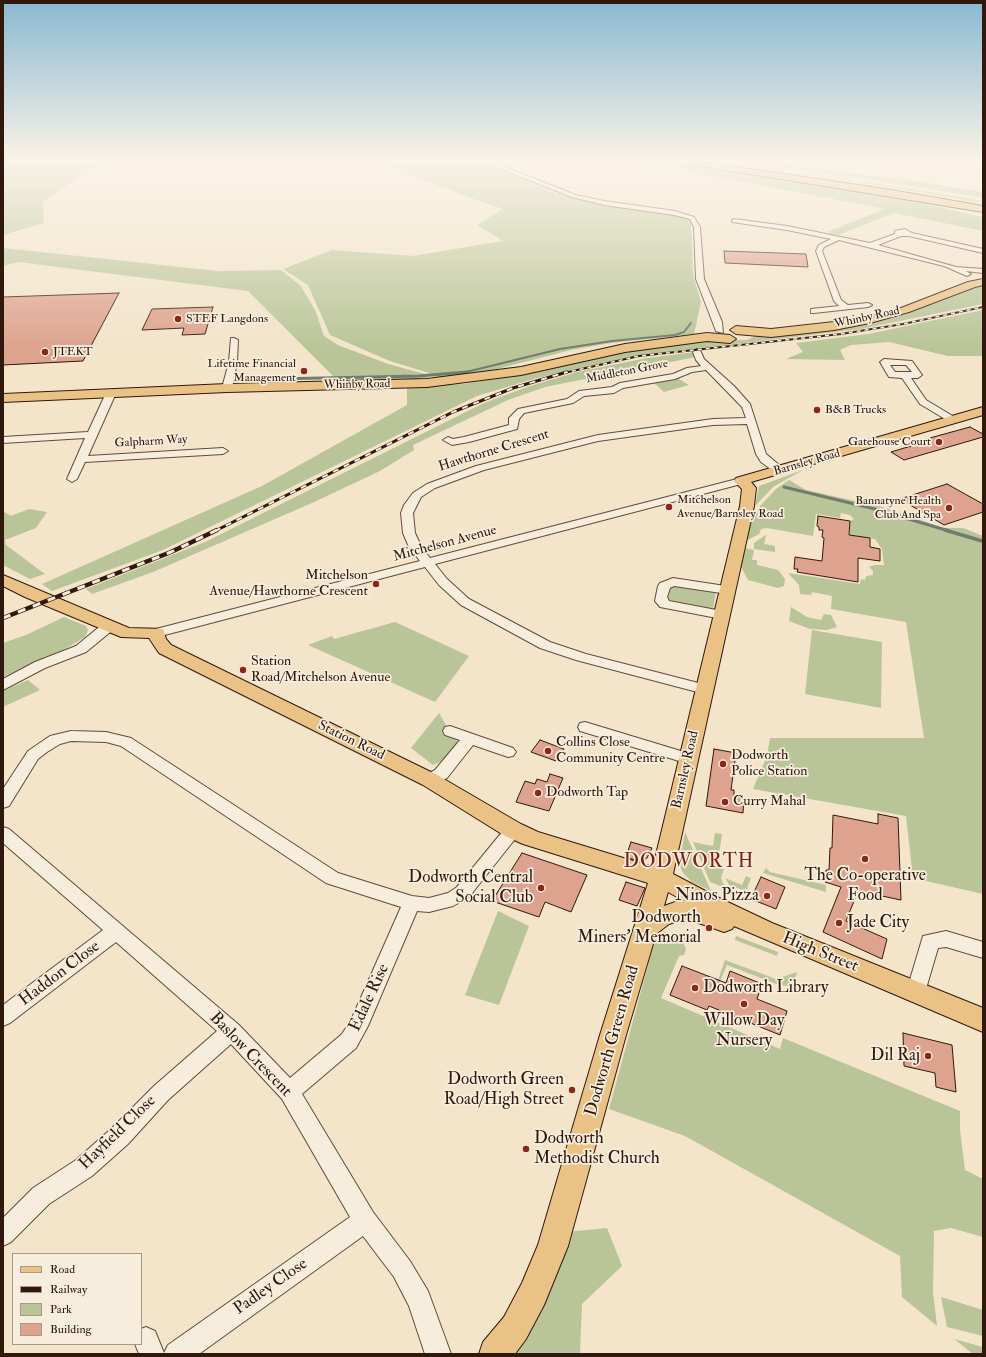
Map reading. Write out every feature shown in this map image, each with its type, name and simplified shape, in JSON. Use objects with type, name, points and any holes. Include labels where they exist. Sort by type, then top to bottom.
[{"type":"highway","name":"Whinby Road","points":[[3,398],[227,388],[404,384],[457,381],[521,371],[604,352],[680,341],[716,331],[735,334],[800,330],[870,319],[905,310],[975,280],[972,271],[983,271]]},
{"type":"main road","name":"Barnsley Road","points":[[741,481],[982,413]]},
{"type":"main road","name":"Barnsley Road","points":[[661,878],[750,494],[747,485],[741,481]]},
{"type":"main road","points":[[3,580],[48,601],[109,626],[131,633],[157,633]]},
{"type":"main road","name":"Station Road","points":[[157,633],[158,640],[166,649],[430,780],[513,830],[567,851],[661,878]]},
{"type":"main road","name":"Dodworth Green Road","points":[[495,1354],[515,1328],[533,1294],[553,1246],[613,1035],[661,878]]},
{"type":"main road","name":"High Street","points":[[661,878],[707,903],[764,930],[983,1020]]},
{"type":"main road","points":[[646,928],[661,917],[678,911],[692,911],[727,923],[764,930]]},
{"type":"street","points":[[695,222],[700,279],[716,331],[735,334]]},
{"type":"street","points":[[742,222],[839,238],[871,245],[946,266],[983,271]]},
{"type":"street","points":[[871,245],[903,232],[983,251]]},
{"type":"street","points":[[839,238],[821,246],[819,251],[838,301],[846,308]]},
{"type":"street","points":[[946,266],[975,280]]},
{"type":"street","points":[[814,311],[868,305]]},
{"type":"street","points":[[227,388],[233,362],[234,340]]},
{"type":"street","points":[[697,352],[700,360],[742,400],[752,421],[761,454],[765,460],[780,471]]},
{"type":"street","name":"Middleton Grove","points":[[448,440],[452,442],[465,440],[510,428],[514,426],[514,418],[521,411],[570,401],[582,393],[614,390],[620,386],[675,376],[690,370],[708,367]]},
{"type":"street","points":[[906,375],[923,402],[953,420]]},
{"type":"street","points":[[72,479],[111,393]]},
{"type":"street","name":"Hawthorne Crescent","points":[[705,689],[581,657],[546,645],[459,598],[428,564],[415,547],[409,533],[407,513],[410,505],[417,495],[431,486],[480,468],[515,458],[598,438],[713,422],[752,421]]},
{"type":"street","points":[[3,440],[92,435]]},
{"type":"street","name":"Galpharm Way","points":[[81,459],[223,451]]},
{"type":"street","name":"Mitchelson Avenue","points":[[157,633],[428,564],[741,481]]},
{"type":"street","points":[[722,615],[664,604],[661,601],[664,586],[672,582],[728,590]]},
{"type":"street","points":[[3,685],[40,665],[81,649],[109,626]]},
{"type":"street","points":[[585,727],[613,739],[689,759]]},
{"type":"street","points":[[450,731],[508,752]]},
{"type":"street","points":[[3,802],[33,755],[42,748],[55,740],[71,736],[106,737],[126,742],[332,878],[412,903],[429,905],[453,900],[463,892],[513,830]]},
{"type":"street","points":[[430,780],[441,774],[470,738]]},
{"type":"street","name":"Baslow Crescent","points":[[3,833],[232,1031],[288,1092],[365,1220],[402,1269],[419,1300],[438,1354]]},
{"type":"street","name":"Edale Rise","points":[[288,1092],[349,1041],[358,1026],[412,903]]},
{"type":"street","name":"Haddon Close","points":[[3,1017],[116,930]]},
{"type":"street","points":[[916,993],[930,942],[946,939],[983,950]]},
{"type":"street","name":"Hayfield Close","points":[[3,1234],[41,1196],[84,1168],[120,1136],[161,1093],[232,1031]]},
{"type":"street","name":"Padley Close","points":[[177,1354],[365,1220]]},
{"type":"green space","points":[[3,222],[44,222],[44,223],[3,235]]},
{"type":"green space","points":[[481,222],[691,222],[693,275],[701,302],[694,334],[611,343],[571,350],[493,370],[439,379],[429,373],[390,361],[330,335],[308,285],[283,269],[332,250],[413,256],[503,241],[477,225]]},
{"type":"green space","points":[[851,222],[870,222],[838,235],[827,232]]},
{"type":"green space","points":[[940,222],[983,222],[983,231]]},
{"type":"green space","points":[[3,248],[218,271],[281,270],[301,286],[316,312],[324,336],[338,345],[388,364],[425,374],[429,379],[337,380],[248,291],[18,262],[3,266]]},
{"type":"green space","points":[[983,285],[983,304],[861,329],[643,355],[537,378],[477,396],[163,550],[52,591],[42,584],[262,486],[407,405],[407,387],[463,384],[502,378],[540,371],[592,357],[644,348],[717,340],[747,340],[755,336],[827,329],[888,318],[936,303]]},
{"type":"green space","points":[[983,310],[983,356],[948,356],[889,342],[851,345],[840,350],[845,360],[786,359],[803,352],[796,343],[868,334]]},
{"type":"green space","points":[[695,352],[696,357],[545,387],[508,400],[413,445],[414,450],[380,471],[312,503],[153,572],[92,594],[86,589],[205,542],[484,403],[530,386],[577,372],[647,358]]},
{"type":"green space","points":[[677,378],[689,385],[664,392],[653,382]]},
{"type":"green space","points":[[803,470],[773,487],[755,506],[759,486]]},
{"type":"green space","points":[[789,480],[806,490],[882,507],[944,528],[963,528],[983,536],[983,894],[913,878],[906,816],[753,789],[767,756],[770,738],[924,738],[906,622],[831,609],[832,596],[812,592],[811,595],[800,594],[799,585],[788,573],[860,584],[861,579],[865,580],[866,576],[873,575],[873,571],[869,567],[874,565],[884,565],[882,549],[875,539],[850,535],[850,521],[854,519],[850,515],[841,513],[840,518],[816,514],[813,536],[767,528],[761,529],[759,534],[746,541],[752,520],[760,506],[776,489]]},
{"type":"green space","points":[[29,509],[47,512],[36,528],[5,540],[6,545],[45,574],[30,579],[3,565],[3,511],[11,516]]},
{"type":"green space","points":[[766,535],[764,544],[775,546],[775,552],[754,549],[754,543]]},
{"type":"green space","points":[[744,548],[754,550],[752,560],[757,560],[757,565],[778,570],[785,579],[784,586],[778,588],[748,580],[741,567]]},
{"type":"green space","points":[[678,586],[714,592],[716,591],[712,611],[667,598],[670,588]]},
{"type":"green space","points":[[791,607],[807,617],[821,620],[824,614],[831,615],[837,627],[827,630],[810,629],[789,621]]},
{"type":"green space","points":[[64,617],[86,626],[88,630],[85,637],[62,651],[3,677],[3,643],[26,635]]},
{"type":"green space","points":[[395,622],[469,656],[435,702],[308,645],[332,636],[334,639]]},
{"type":"green space","points":[[812,630],[882,642],[881,708],[805,694]]},
{"type":"green space","points":[[28,680],[40,690],[3,707],[3,691]]},
{"type":"green space","points":[[439,713],[447,727],[442,733],[455,738],[458,743],[443,761],[433,765],[411,748]]},
{"type":"green space","points":[[685,832],[711,891],[692,882],[683,873],[679,864]]},
{"type":"green space","points":[[715,833],[722,834],[720,848],[714,864],[724,869],[721,878],[723,883],[728,888],[744,895],[710,882],[693,842],[713,846]]},
{"type":"green space","points":[[766,868],[770,872],[826,885],[826,892],[763,873]]},
{"type":"green space","points":[[746,876],[751,878],[746,891],[729,885],[725,878],[742,885]]},
{"type":"green space","points":[[498,911],[529,926],[499,1005],[465,995]]},
{"type":"green space","points":[[663,931],[674,936],[683,932],[692,938],[686,940],[684,945],[686,949],[684,955],[679,956],[661,998],[780,1049],[783,1038],[960,1111],[960,1130],[965,1170],[983,1179],[983,1237],[951,1228],[934,1231],[933,1292],[937,1326],[902,1297],[900,1256],[685,1136],[609,1109],[653,947]]},
{"type":"green space","points":[[736,936],[778,952],[777,956],[735,940]]},
{"type":"green space","points":[[725,960],[776,979],[797,972],[794,983],[788,986],[779,985],[727,965],[720,981],[718,980]]},
{"type":"green space","points":[[607,1228],[622,1266],[582,1304],[580,1354],[511,1354],[566,1232]]},
{"type":"green space","points":[[941,1297],[983,1310],[983,1336],[947,1327]]},
{"type":"green space","points":[[954,1339],[983,1347],[983,1354],[973,1354]]},
{"type":"building","points":[[724,251],[806,254],[808,267],[725,263]]},
{"type":"building","points":[[119,293],[83,361],[3,365],[3,297]]},
{"type":"building","name":"STEF Langdons","points":[[213,307],[205,334],[182,335],[184,328],[142,330],[152,309]]},
{"type":"building","points":[[970,427],[983,434],[983,437],[904,460],[891,452],[911,446],[908,444]]},
{"type":"building","name":"Bannatyne Health Club And Spa","points":[[947,484],[983,504],[983,512],[944,525],[900,499]]},
{"type":"building","points":[[818,516],[850,521],[849,535],[870,538],[870,547],[880,549],[880,561],[858,558],[858,582],[797,572],[798,569],[794,569],[795,557],[822,561],[824,538],[822,537],[823,530],[819,530],[819,527],[817,526]]},
{"type":"building","name":"Collins Close Community Centre","points":[[540,740],[564,749],[556,761],[531,752]]},
{"type":"building","points":[[714,749],[736,753],[731,790],[734,790],[734,796],[744,798],[743,813],[706,806]]},
{"type":"building","name":"Dodworth Tap","points":[[550,774],[563,778],[549,811],[516,802],[525,781],[535,784],[537,779],[547,782]]},
{"type":"building","name":"The Co-operative Food","points":[[878,814],[898,818],[901,900],[858,891],[846,921],[887,939],[882,959],[823,932],[841,887],[825,882],[826,870],[829,870],[830,848],[832,848],[833,815],[878,824]]},
{"type":"building","points":[[631,842],[652,848],[647,858],[641,862],[626,857]]},
{"type":"building","name":"Dodworth Central Social Club","points":[[522,853],[587,875],[571,912],[545,902],[539,917],[492,901]]},
{"type":"building","name":"Ninos Pizza","points":[[761,877],[785,887],[776,909],[751,899]]},
{"type":"building","points":[[626,882],[645,888],[637,906],[619,900]]},
{"type":"building","name":"Willow Day Nursery","points":[[682,966],[726,983],[730,971],[762,984],[757,999],[787,1011],[780,1035],[709,1006],[707,1010],[670,995]]},
{"type":"building","name":"Dil Raj","points":[[903,1033],[952,1045],[956,1092],[936,1087],[935,1073],[904,1066]]},
{"type":"waterway","points":[[466,372],[560,349],[612,341],[675,335],[684,332],[691,323]]},
{"type":"waterway","points":[[273,379],[419,376],[466,372]]},
{"type":"waterway","points":[[784,487],[875,509],[949,531]]},
{"type":"waterway","points":[[945,530],[982,541]]},
{"type":"railway","points":[[564,373],[639,356],[841,334],[903,324],[983,307]]},
{"type":"railway","points":[[217,530],[453,412],[513,388],[567,372]]},
{"type":"railway","points":[[3,618],[171,552],[217,530]]},
{"type":"place","name":"STEF Langdons","points":[[178,319]]},
{"type":"place","name":"JTEKT","points":[[45,352]]},
{"type":"place","name":"Lifetime Financial Management","points":[[304,371]]},
{"type":"place","name":"B&B Trucks","points":[[817,410]]},
{"type":"place","name":"Gatehouse Court","points":[[939,442]]},
{"type":"place","name":"Mitchelson Avenue/Barnsley Road","points":[[669,507]]},
{"type":"place","name":"Bannatyne Health Club And Spa","points":[[949,508]]},
{"type":"place","name":"Mitchelson Avenue/Hawthorne Crescent","points":[[376,584]]},
{"type":"place","name":"Station Road/Mitchelson Avenue","points":[[243,670]]},
{"type":"place","name":"Collins Close Community Centre","points":[[548,751]]},
{"type":"place","name":"Dodworth Police Station","points":[[723,764]]},
{"type":"place","name":"Dodworth Tap","points":[[538,793]]},
{"type":"place","name":"Curry Mahal","points":[[725,802]]},
{"type":"place","name":"The Co-operative Food","points":[[865,859]]},
{"type":"place","name":"Dodworth Central Social Club","points":[[541,888]]},
{"type":"place","name":"Ninos Pizza","points":[[767,896]]},
{"type":"place","name":"Jade City","points":[[839,923]]},
{"type":"place","name":"Dodworth Miners' Memorial","points":[[709,928]]},
{"type":"place","name":"Dodworth Library","points":[[695,988]]},
{"type":"place","name":"Willow Day Nursery","points":[[744,1004]]},
{"type":"place","name":"Dil Raj","points":[[928,1056]]},
{"type":"place","name":"Dodworth Green Road/High Street","points":[[572,1090]]},
{"type":"place","name":"Dodworth Methodist Church","points":[[526,1149]]},
{"type":"district","name":"DODWORTH","points":[[689,863]]}]
